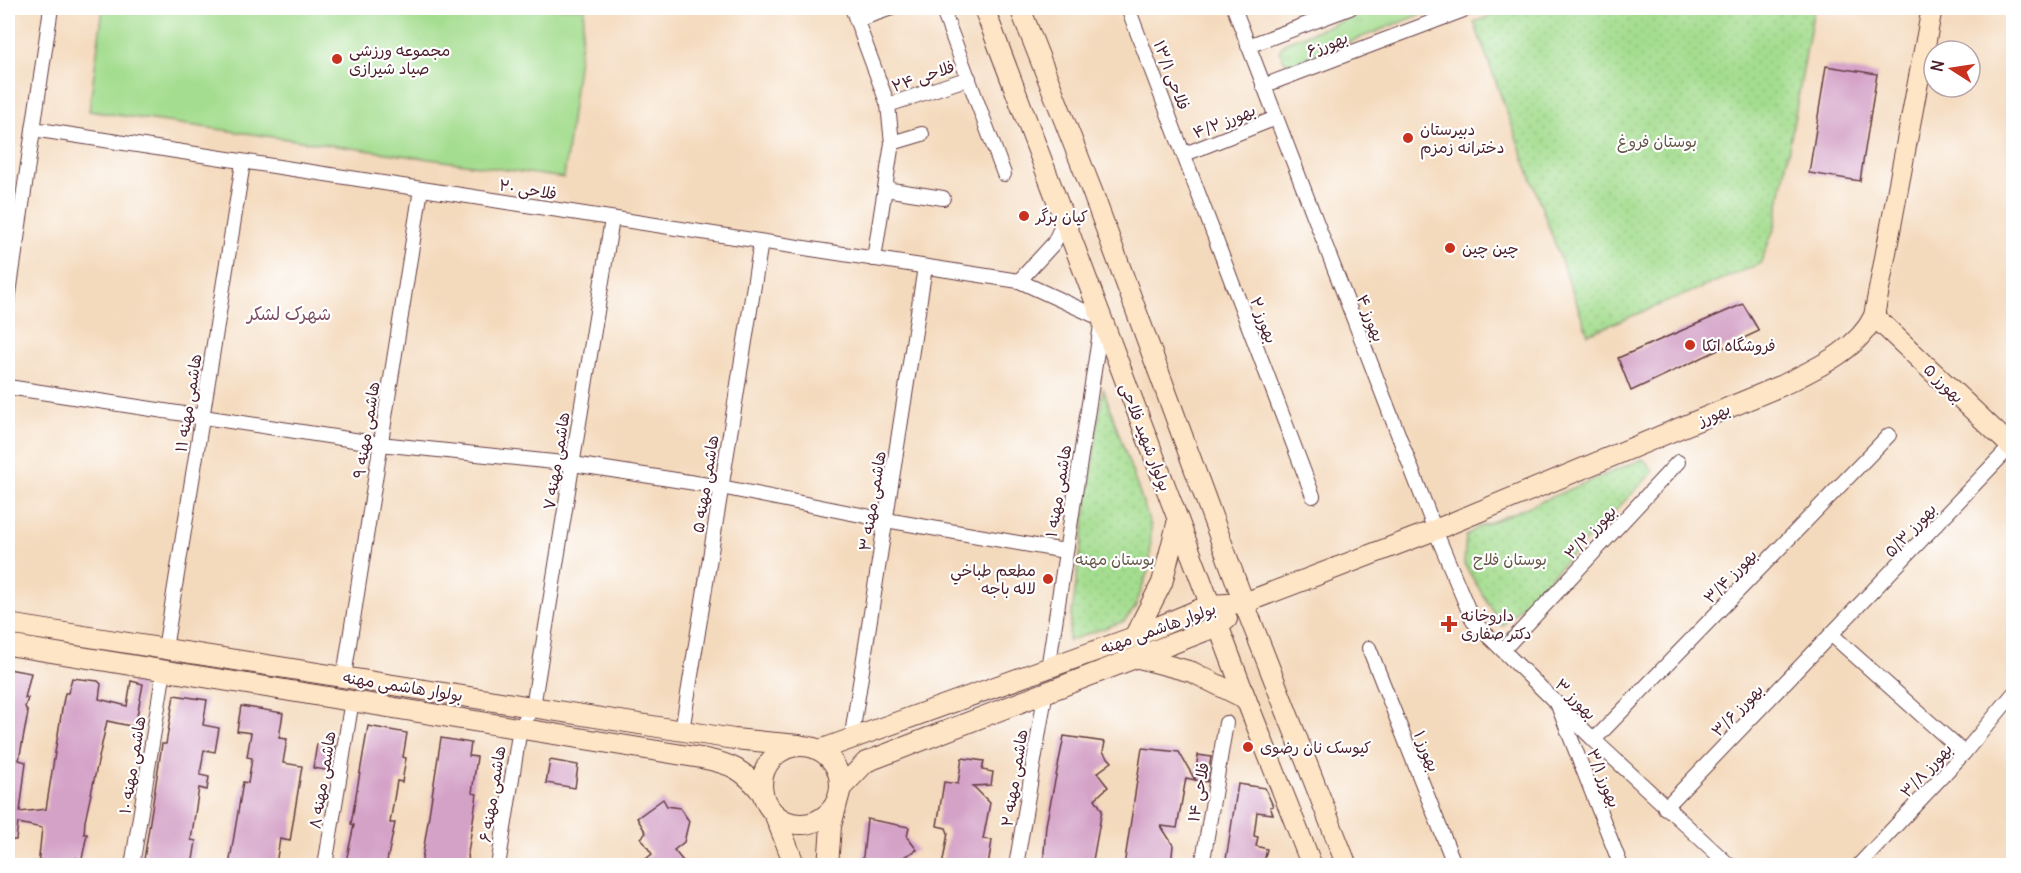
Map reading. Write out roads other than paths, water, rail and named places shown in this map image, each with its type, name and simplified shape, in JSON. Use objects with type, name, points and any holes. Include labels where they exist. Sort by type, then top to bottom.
[{"type":"street","points":[[8,300],[51,8]]},
{"type":"street","points":[[942,8],[1004,174]]},
{"type":"street","name":"بولوار شهید فلاحی","points":[[984,8],[1218,626],[1312,866]]},
{"type":"street","name":"بولوار شهید فلاحی","points":[[1020,8],[1092,191],[1244,603],[1347,866]]},
{"type":"street","name":"فلاحی ۱۳/۱","points":[[1128,8],[1185,154]]},
{"type":"street","name":"بهورز ۴","points":[[1234,8],[1435,530]]},
{"type":"street","name":"بهورز۶","points":[[1248,46],[1350,8]]},
{"type":"street","name":"بهورز۶","points":[[1263,86],[1469,8]]},
{"type":"street","name":"بهورز","points":[[1244,603],[1435,530],[1784,385],[1856,342],[1868,328],[1874,316],[1932,8]]},
{"type":"street","points":[[874,259],[892,143],[888,105],[855,14],[883,9]]},
{"type":"street","name":"فلاحی ۲۴","points":[[888,105],[969,78]]},
{"type":"street","name":"بهورز ۴/۲","points":[[1185,154],[1276,118]]},
{"type":"street","name":"فلاحی ۲۰","points":[[33,129],[1019,282],[1102,319]]},
{"type":"street","points":[[892,143],[922,134]]},
{"type":"street","name":"بهورز ۲","points":[[1185,154],[1313,496]]},
{"type":"street","name":"هاشمی مهنه ۱۱","points":[[165,649],[243,163]]},
{"type":"street","name":"هاشمی مهنه ۹","points":[[344,676],[421,189]]},
{"type":"street","points":[[885,189],[943,198]]},
{"type":"street","name":"هاشمی مهنه ۷","points":[[533,707],[612,219]]},
{"type":"street","points":[[1019,282],[1054,243],[1064,221]]},
{"type":"street","name":"هاشمی مهنه ۵","points":[[682,731],[761,242]]},
{"type":"street","name":"هاشمی مهنه ۳","points":[[851,741],[925,267]]},
{"type":"street","name":"بهورز ۵","points":[[1874,316],[2013,446]]},
{"type":"street","name":"هاشمی مهنه ۱","points":[[1048,669],[1102,319]]},
{"type":"street","points":[[8,387],[380,444],[573,464],[721,487],[886,520],[1065,551]]},
{"type":"street","name":"بهورز ۳/۴","points":[[1594,740],[1889,435]]},
{"type":"street","name":"بهورز ۵/۳","points":[[1832,636],[2013,446]]},
{"type":"street","name":"بهورز ۳/۲","points":[[1503,650],[1678,462]]},
{"type":"street","points":[[1134,637],[1162,583],[1178,520]]},
{"type":"street","name":"بهورز ۳","points":[[1435,530],[1473,621],[1665,808],[1730,866]]},
{"type":"street","name":"بولوار هاشمی مهنه","points":[[820,750],[851,741],[1048,669],[1134,637],[1210,605],[1244,603]]},
{"type":"street","name":"بولوار هاشمی مهنه","points":[[841,788],[866,762],[1044,696],[1218,626],[1244,603]]},
{"type":"street","name":"بولوار هاشمی مهنه","points":[[8,624],[682,731],[799,745]]},
{"type":"street","points":[[1832,636],[1964,753]]},
{"type":"street","name":"بهورز ۳/۶","points":[[1665,808],[1832,636]]},
{"type":"street","name":"بولوار هاشمی مهنه","points":[[8,645],[723,762],[747,774],[763,794]]},
{"type":"street","name":"بهورز ۱","points":[[1369,648],[1455,866]]},
{"type":"street","points":[[1139,658],[1192,672],[1246,699]]},
{"type":"street","name":"هاشمی مهنه ۱۰","points":[[132,866],[164,670]]},
{"type":"street","name":"بهورز ۳/۸","points":[[1858,866],[1964,753],[2013,693]]},
{"type":"street","name":"هاشمی مهنه ۲","points":[[1016,866],[1044,696]]},
{"type":"street","name":"هاشمی مهنه ۸","points":[[325,866],[352,700]]},
{"type":"street","name":"بهورز ۳/۱","points":[[1557,703],[1621,866]]},
{"type":"street","points":[[520,728],[533,707]]},
{"type":"street","name":"فلاحی ۱۴","points":[[1202,866],[1226,723]]},
{"type":"street","name":"هاشمی مهنه ۶","points":[[498,866],[520,728]]},
{"type":"street","points":[[795,866],[774,813],[763,794],[764,771],[778,753],[799,745],[820,750],[836,766],[841,788],[831,826],[828,866]]},
{"type":"street","points":[[774,813],[793,824],[815,822],[833,809],[841,788]]},
{"type":"place","name":"مجموعه ورزشی صیاد شیرازی","points":[[337,59]]},
{"type":"place","name":"دبیرستان دخترانه زمزم","points":[[1408,138]]},
{"type":"place","name":"کیان برگر","points":[[1024,216]]},
{"type":"place","name":"چین چین","points":[[1450,248]]},
{"type":"place","name":"فروشگاه اتکا","points":[[1690,345]]},
{"type":"place","name":"مطعم طباخي لاله باجه","points":[[1048,579]]},
{"type":"place","name":"داروخانه دکتر صفاری","points":[[1449,624]]},
{"type":"place","name":"کیوسک نان رضوی","points":[[1248,747]]},
{"type":"district","name":"شهرک لشکر","points":[[289,314]]},
{"type":"park label","name":"بوستان فروغ","points":[[1657,141]]},
{"type":"park label","name":"بوستان مهنه","points":[[1115,559]]},
{"type":"park label","name":"بوستان فلاح","points":[[1510,559]]}]
